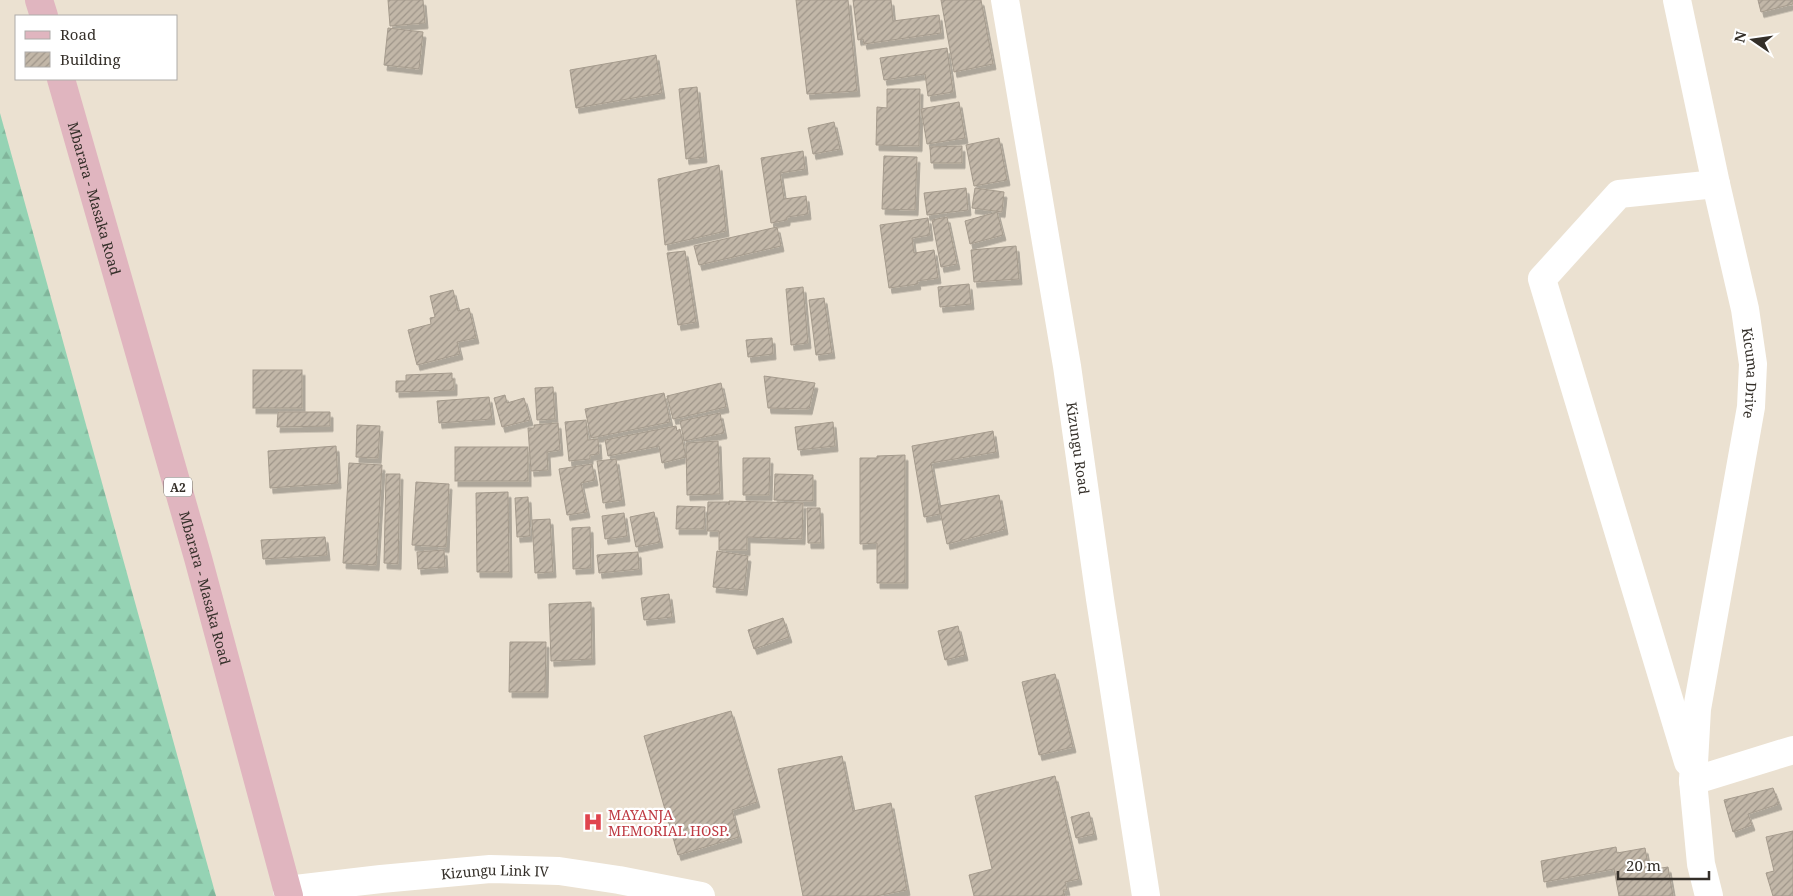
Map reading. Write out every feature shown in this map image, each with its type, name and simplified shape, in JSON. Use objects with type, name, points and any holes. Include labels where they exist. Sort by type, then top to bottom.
[{"type":"main road","points":[[39,0],[44,15]]},
{"type":"main road","name":"Mbarara - Masaka Road","points":[[61,80],[198,558],[288,893]]},
{"type":"street","name":"Kizungu Road","points":[[1005,0],[1067,366],[1146,896]]},
{"type":"street","name":"Kicuma Drive","points":[[1678,0],[1716,184],[1745,309],[1753,364],[1751,407],[1697,709],[1693,780]]},
{"type":"street","points":[[1709,896],[1701,864],[1693,780],[1542,279],[1620,194],[1716,184]]},
{"type":"street","points":[[1693,780],[1793,750]]},
{"type":"street","name":"Kizungu Link IV","points":[[288,893],[381,879],[490,869],[559,870],[701,896]]},
{"type":"green space","points":[[0,113],[216,896],[0,896]]},
{"type":"building","points":[[388,0],[423,0],[425,23],[390,26]]},
{"type":"building","points":[[796,0],[848,0],[857,91],[807,94]]},
{"type":"building","points":[[853,0],[891,0],[893,21],[939,15],[941,33],[864,44],[863,39],[858,40]]},
{"type":"building","points":[[941,0],[981,0],[993,64],[954,72]]},
{"type":"building","points":[[1758,0],[1793,0],[1793,4],[1761,12]]},
{"type":"building","points":[[388,28],[423,32],[419,69],[384,65]]},
{"type":"building","points":[[947,48],[953,92],[928,96],[925,74],[884,80],[880,58]]},
{"type":"building","points":[[656,55],[662,93],[576,108],[570,70]]},
{"type":"building","points":[[697,87],[704,157],[686,159],[679,89]]},
{"type":"building","points":[[887,89],[920,89],[919,146],[876,145],[877,107],[887,108]]},
{"type":"building","points":[[959,102],[965,138],[927,144],[921,109]]},
{"type":"building","points":[[834,122],[840,149],[813,154],[808,128]]},
{"type":"building","points":[[999,138],[1007,180],[974,186],[966,145]]},
{"type":"building","points":[[962,146],[962,163],[931,163],[930,147]]},
{"type":"building","points":[[803,151],[805,169],[780,173],[784,199],[806,196],[808,214],[787,217],[787,220],[771,223],[761,158]]},
{"type":"building","points":[[884,156],[917,157],[915,210],[882,209]]},
{"type":"building","points":[[719,165],[726,231],[665,245],[658,179]]},
{"type":"building","points":[[966,188],[968,210],[927,215],[924,193]]},
{"type":"building","points":[[975,188],[1004,192],[1002,212],[972,208]]},
{"type":"building","points":[[997,212],[1003,235],[970,244],[965,221]]},
{"type":"building","points":[[947,217],[957,264],[941,267],[932,220]]},
{"type":"building","points":[[928,218],[930,235],[912,238],[914,253],[934,250],[938,278],[917,281],[918,284],[889,288],[880,225]]},
{"type":"building","points":[[777,227],[781,246],[699,265],[694,246]]},
{"type":"building","points":[[1016,246],[1019,279],[974,282],[971,250]]},
{"type":"building","points":[[685,251],[696,322],[678,325],[667,253]]},
{"type":"building","points":[[969,284],[971,304],[940,307],[938,287]]},
{"type":"building","points":[[803,287],[808,343],[791,345],[786,289]]},
{"type":"building","points":[[453,290],[458,311],[469,308],[476,338],[457,342],[460,354],[417,365],[408,330],[431,324],[430,318],[435,317],[430,296]]},
{"type":"building","points":[[824,298],[832,353],[816,355],[809,300]]},
{"type":"building","points":[[772,338],[773,354],[748,357],[746,340]]},
{"type":"building","points":[[253,370],[302,370],[302,408],[253,408]]},
{"type":"building","points":[[452,373],[454,390],[396,392],[396,381],[406,381],[406,375]]},
{"type":"building","points":[[764,376],[815,383],[809,409],[768,408]]},
{"type":"building","points":[[721,383],[726,407],[673,419],[667,396]]},
{"type":"building","points":[[553,387],[555,419],[537,420],[535,388]]},
{"type":"building","points":[[664,393],[670,422],[591,438],[585,409]]},
{"type":"building","points":[[505,395],[507,403],[524,398],[530,420],[502,427],[494,398]]},
{"type":"building","points":[[489,397],[492,419],[439,423],[437,401]]},
{"type":"building","points":[[278,412],[330,412],[330,426],[277,427]]},
{"type":"building","points":[[720,413],[724,433],[684,441],[680,421]]},
{"type":"building","points":[[586,420],[588,440],[598,439],[599,454],[590,455],[590,459],[569,461],[565,422]]},
{"type":"building","points":[[833,422],[835,446],[798,450],[795,427]]},
{"type":"building","points":[[558,423],[560,450],[547,452],[548,470],[531,471],[528,428],[534,428],[534,425]]},
{"type":"building","points":[[357,425],[380,426],[378,458],[356,457]]},
{"type":"building","points":[[676,426],[677,431],[680,429],[686,457],[662,463],[659,446],[608,456],[605,440]]},
{"type":"building","points":[[993,431],[996,452],[931,463],[940,514],[924,517],[912,446]]},
{"type":"building","points":[[718,441],[720,494],[687,495],[686,443]]},
{"type":"building","points":[[336,446],[338,483],[270,488],[268,451]]},
{"type":"building","points":[[455,447],[528,447],[528,481],[455,481]]},
{"type":"building","points":[[905,455],[905,583],[877,583],[877,543],[860,544],[860,458]]},
{"type":"building","points":[[743,458],[770,458],[769,495],[743,495]]},
{"type":"building","points":[[616,459],[622,500],[603,503],[597,461]]},
{"type":"building","points":[[349,463],[382,465],[376,565],[343,563]]},
{"type":"building","points":[[592,464],[595,480],[581,483],[587,512],[567,515],[559,469]]},
{"type":"building","points":[[386,474],[400,474],[398,564],[384,563]]},
{"type":"building","points":[[775,474],[813,475],[813,501],[774,500]]},
{"type":"building","points":[[416,482],[449,484],[446,547],[412,545]]},
{"type":"building","points":[[508,492],[509,572],[477,572],[476,493]]},
{"type":"building","points":[[999,495],[1005,529],[947,544],[939,506]]},
{"type":"building","points":[[528,497],[530,536],[517,537],[515,498]]},
{"type":"building","points":[[708,502],[803,503],[802,539],[747,537],[747,550],[719,550],[719,531],[707,531]]},
{"type":"building","points":[[677,506],[705,507],[704,529],[676,529]]},
{"type":"building","points":[[807,508],[820,508],[821,543],[808,543]]},
{"type":"building","points":[[654,512],[660,542],[636,547],[630,517]]},
{"type":"building","points":[[624,513],[627,536],[605,539],[602,516]]},
{"type":"building","points":[[550,519],[553,572],[535,573],[532,520]]},
{"type":"building","points":[[590,527],[591,568],[573,569],[572,528]]},
{"type":"building","points":[[325,537],[327,555],[263,559],[261,540]]},
{"type":"building","points":[[444,550],[445,567],[418,569],[417,552]]},
{"type":"building","points":[[717,551],[748,556],[744,590],[713,587]]},
{"type":"building","points":[[638,552],[639,569],[599,573],[597,555]]},
{"type":"building","points":[[669,594],[672,617],[644,620],[641,598]]},
{"type":"building","points":[[591,602],[592,659],[551,661],[549,604]]},
{"type":"building","points":[[783,618],[789,637],[754,649],[748,630]]},
{"type":"building","points":[[958,626],[965,655],[945,660],[938,631]]},
{"type":"building","points":[[510,642],[546,642],[545,692],[509,692]]},
{"type":"building","points":[[1055,674],[1073,747],[1039,755],[1022,682]]},
{"type":"building","points":[[731,711],[757,802],[732,810],[739,837],[678,855],[644,736]]},
{"type":"building","points":[[842,756],[853,811],[891,803],[907,890],[876,896],[803,896],[778,769]]},
{"type":"building","points":[[1055,776],[1079,879],[1065,882],[1067,890],[1063,890],[1065,896],[974,896],[969,875],[992,869],[975,796]]},
{"type":"building","points":[[1773,788],[1779,804],[1748,814],[1752,825],[1733,832],[1724,800]]},
{"type":"building","points":[[1089,812],[1094,834],[1076,838],[1071,817]]},
{"type":"building","points":[[1793,831],[1793,896],[1773,896],[1766,873],[1774,871],[1766,837]]},
{"type":"building","points":[[1616,847],[1617,853],[1645,848],[1649,870],[1668,867],[1673,896],[1619,896],[1614,869],[1544,882],[1541,861]]},
{"type":"place","name":"MAYANJA MEMORIAL HOSP.","points":[[593,822]]}]
